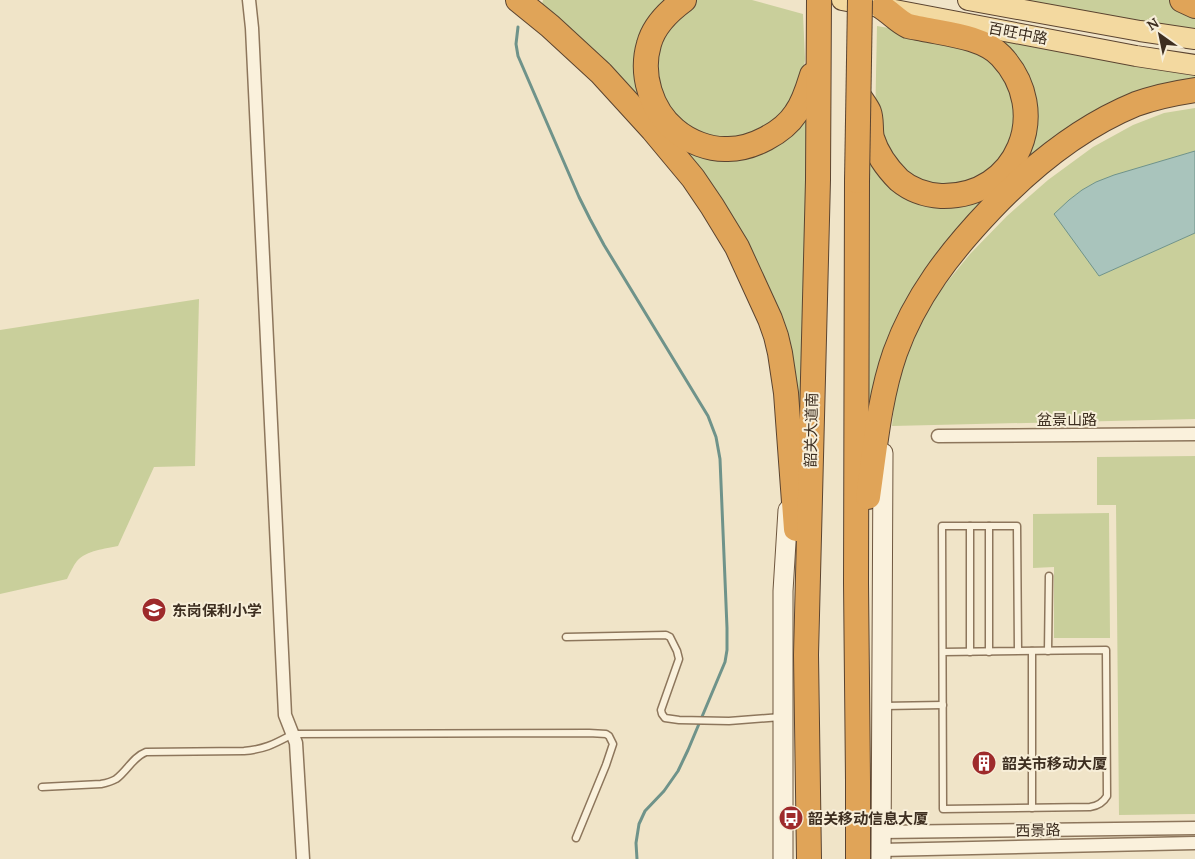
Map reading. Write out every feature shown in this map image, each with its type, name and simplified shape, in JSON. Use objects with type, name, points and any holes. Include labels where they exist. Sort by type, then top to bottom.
[{"type":"highway","points":[[518,0],[550,26],[594,67],[647,124],[693,178],[737,247],[761,296],[776,336],[784,373],[806,655]]},
{"type":"highway","points":[[684,0],[669,11],[649,43],[646,66],[647,77],[653,101],[666,120],[675,130],[700,144],[728,149],[759,142],[781,129],[790,121],[801,106],[808,90],[818,53]]},
{"type":"highway","name":"韶关大道南","points":[[809,859],[806,655],[818,180],[819,0]]},
{"type":"highway","points":[[858,859],[856,583],[857,181],[860,0]]},
{"type":"highway","points":[[1182,0],[1195,6]]},
{"type":"highway","points":[[859,96],[869,112],[872,137],[878,152],[886,164],[907,186],[927,195],[954,196],[966,194],[988,184],[1006,169],[1013,160],[1024,133],[1026,115],[1020,83],[1001,56],[990,47],[976,41],[907,25],[883,8]]},
{"type":"highway","points":[[856,583],[883,396],[895,352],[914,310],[930,282],[956,248],[1009,190],[1067,142],[1101,121],[1138,104],[1160,96],[1195,90]]},
{"type":"main road","name":"百旺中路","points":[[842,0],[1136,56],[1195,65]]},
{"type":"main road","name":"百旺中路","points":[[968,0],[1195,39]]},
{"type":"street","points":[[249,0],[252,28],[285,715],[296,743],[303,859]]},
{"type":"street","points":[[881,847],[883,396]]},
{"type":"street","name":"盆景山路","points":[[938,436],[1195,434]]},
{"type":"street","points":[[782,859],[783,591],[784,552],[791,469]]},
{"type":"street","name":"西景路","points":[[881,847],[1195,828]]},
{"type":"street","name":"西景路","points":[[881,847],[1195,843]]},
{"type":"lane","points":[[943,652],[1106,650],[1107,796],[1102,803],[1094,807],[943,809],[942,526],[1017,526],[1018,651]]},
{"type":"lane","points":[[970,526],[970,652]]},
{"type":"lane","points":[[989,526],[989,652]]},
{"type":"lane","points":[[1048,651],[1049,576]]},
{"type":"lane","points":[[566,637],[668,636],[672,640],[679,659],[661,712],[665,718],[729,721],[783,717]]},
{"type":"lane","points":[[1032,651],[1032,808]]},
{"type":"lane","points":[[881,706],[943,705]]},
{"type":"lane","points":[[42,787],[109,782],[116,778],[138,756],[146,752],[244,751],[270,746],[293,734],[606,734],[611,738],[612,748],[576,838]]},
{"type":"green space","points":[[543,0],[672,0],[640,72],[702,152],[810,114],[806,466],[740,240],[541,8]]},
{"type":"green space","points":[[697,0],[752,0],[803,14],[805,59],[802,87],[795,103],[763,133],[721,141],[685,127],[662,99],[654,57],[669,22]]},
{"type":"green space","points":[[1018,0],[1169,0],[1195,14],[1195,31]]},
{"type":"green space","points":[[877,26],[953,39],[973,45],[1012,78],[1015,143],[978,182],[927,186],[895,165],[875,125]]},
{"type":"green space","points":[[1001,41],[1195,76],[1195,83],[1137,98],[951,243],[868,428],[868,158],[934,201],[1022,155]]},
{"type":"green space","points":[[1195,108],[1195,151],[1096,182],[1069,200],[1099,276],[1195,233],[1195,419],[892,426],[895,394],[915,326],[939,292],[970,254],[1007,216],[1048,180],[1093,147],[1133,125],[1164,113]]},
{"type":"green space","points":[[199,299],[195,466],[154,467],[118,546],[96,550],[81,557],[67,579],[0,594],[0,330]]},
{"type":"green space","points":[[1195,456],[1195,814],[1119,815],[1116,505],[1097,505],[1097,457]]},
{"type":"green space","points":[[1109,513],[1110,638],[1054,638],[1054,567],[1033,568],[1033,514]]},
{"type":"water","points":[[1195,151],[1195,233],[1099,276],[1054,214],[1082,190],[1096,182]]},
{"type":"waterway","points":[[518,27],[516,44],[518,56],[579,197],[604,245],[708,416],[716,437],[720,459],[727,628],[725,662],[678,771],[664,791],[645,811],[639,824],[636,843],[637,859]]},
{"type":"place","name":"东岗保利小学","points":[[154,610]]},
{"type":"place","name":"韶关市移动大厦","points":[[984,763]]},
{"type":"place","name":"韶关移动信息大厦","points":[[791,818]]}]
